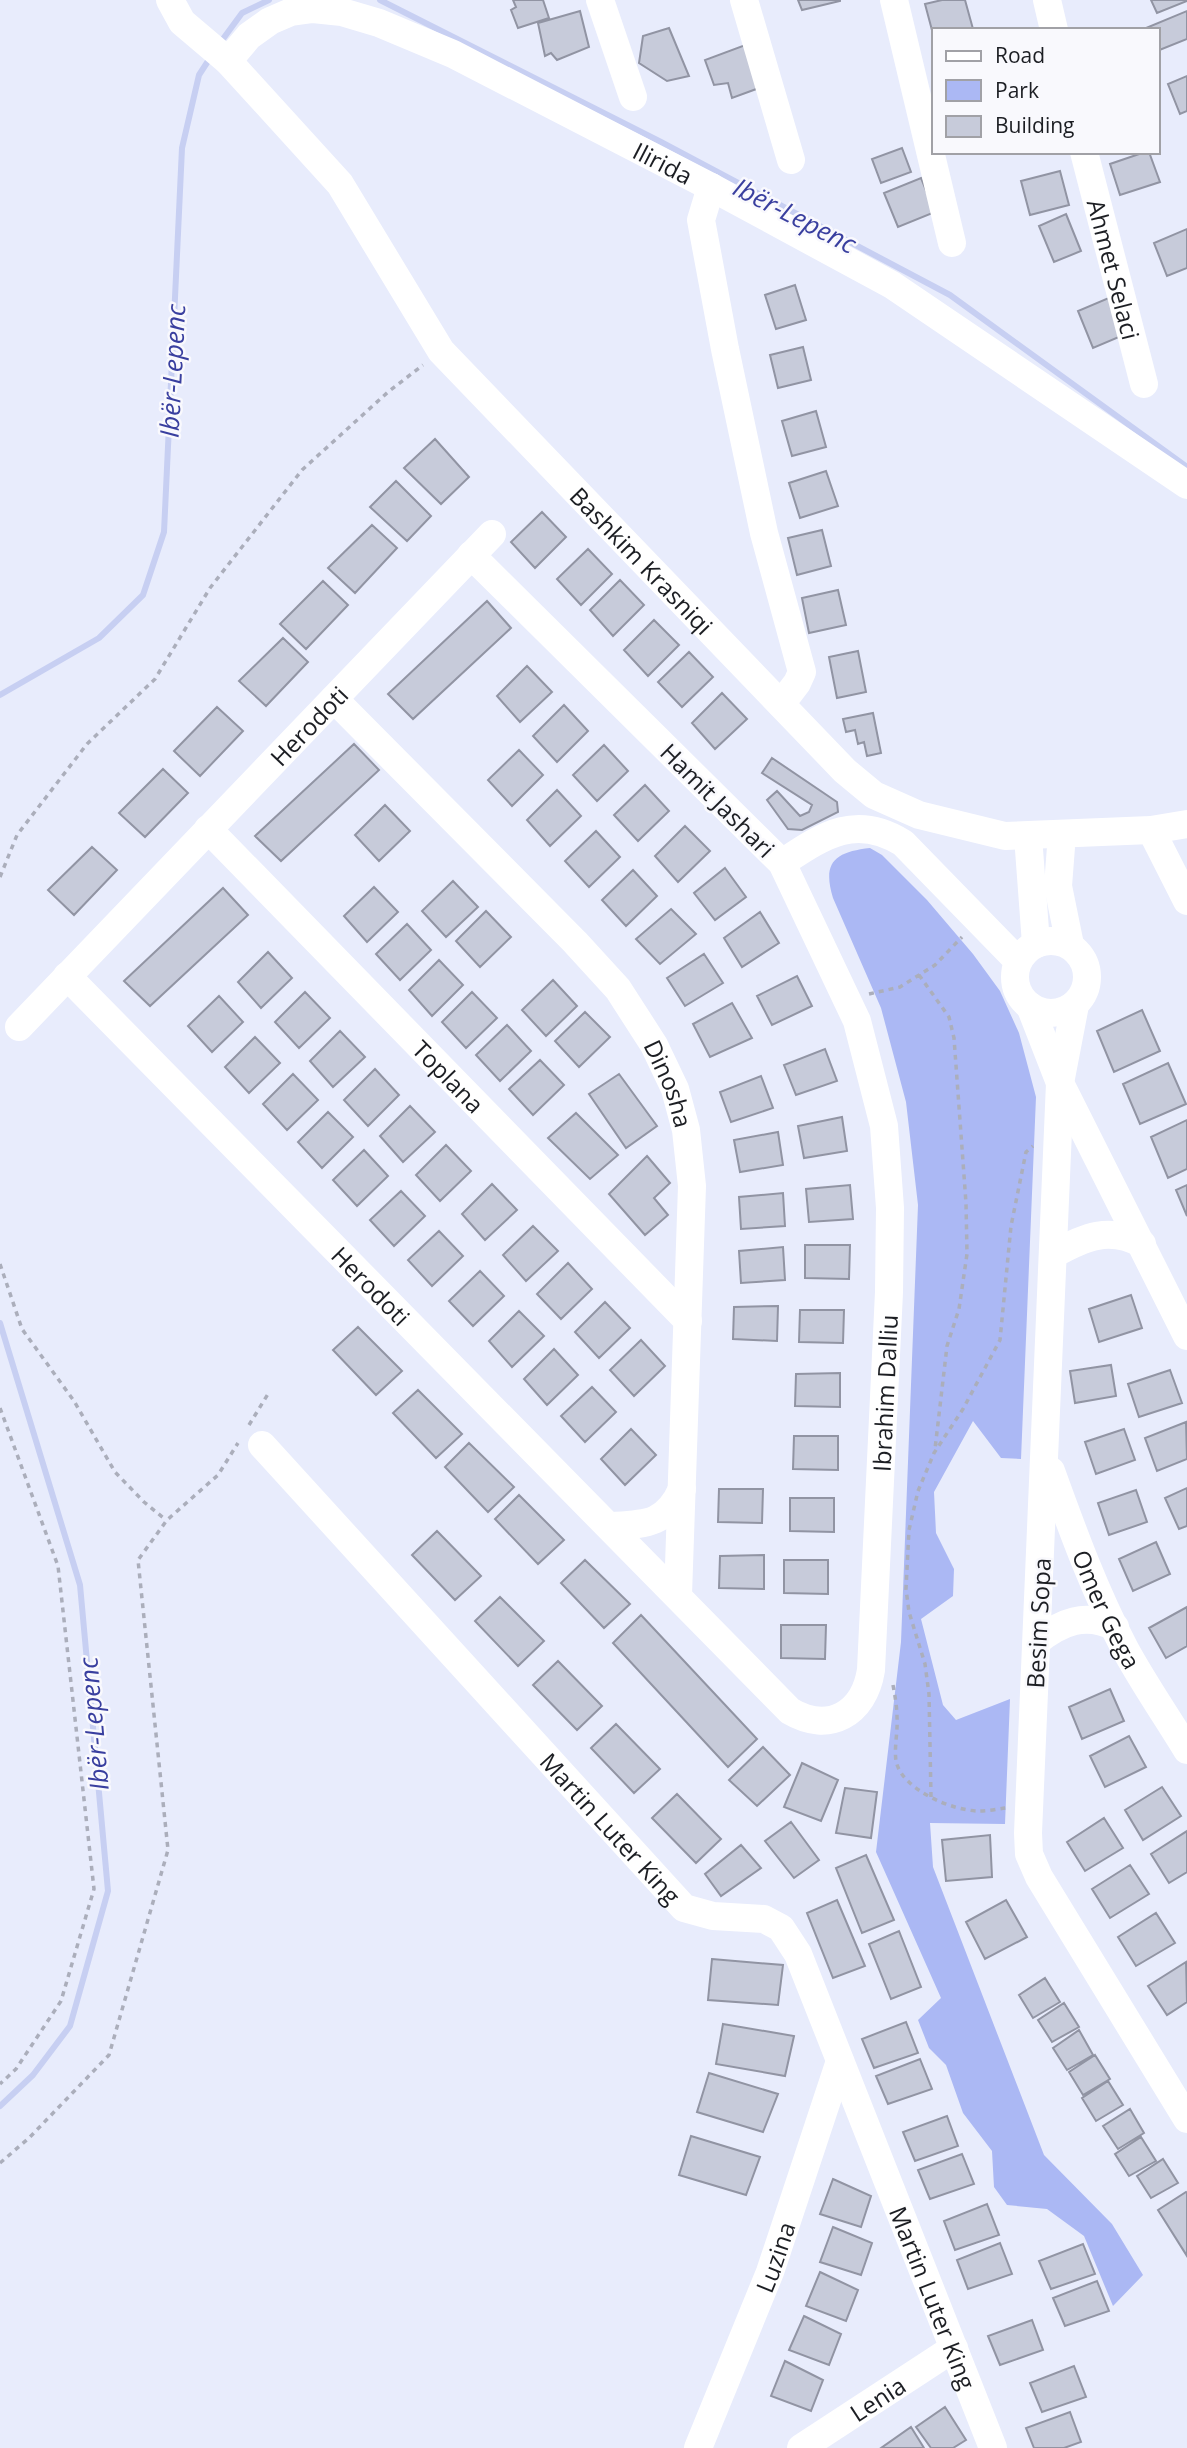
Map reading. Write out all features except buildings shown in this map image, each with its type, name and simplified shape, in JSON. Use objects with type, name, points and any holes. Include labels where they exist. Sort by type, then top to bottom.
[{"type":"street","points":[[170,0],[182,22],[228,61]]},
{"type":"street","points":[[600,0],[633,97]]},
{"type":"street","points":[[744,0],[790,160]]},
{"type":"street","points":[[894,0],[953,243]]},
{"type":"street","points":[[1047,0],[1054,28]]},
{"type":"street","name":"Ilirida","points":[[228,61],[249,36],[270,21],[291,12],[313,9],[342,12],[379,23],[453,54],[711,187],[892,285],[1187,485]]},
{"type":"street","name":"Bashkim Krasniqi","points":[[228,61],[340,184],[441,351],[845,771],[874,795],[919,815],[1005,836],[1151,830],[1187,824]]},
{"type":"street","name":"Ahmet Selaci","points":[[1085,154],[1144,384]]},
{"type":"street","points":[[711,187],[701,220],[724,349],[764,533],[802,672],[797,683],[780,704]]},
{"type":"street","name":"Herodoti","points":[[19,1027],[492,534]]},
{"type":"street","name":"Hamit Jashari","points":[[471,555],[782,863],[817,840],[832,834],[861,828],[875,830],[902,843],[978,921],[1027,952]]},
{"type":"street","name":"Dinosha","points":[[334,699],[610,979],[654,1045],[675,1088],[686,1130],[692,1186],[678,1595]]},
{"type":"street","name":"Toplana","points":[[208,829],[688,1321]]},
{"type":"street","points":[[1151,830],[1187,901]]},
{"type":"street","name":"Besim Sopa","points":[[1062,834],[1058,886],[1070,945],[1085,962],[1088,974],[1082,996],[1075,1005],[1060,1083],[1029,1854],[1039,1877],[1187,2119]]},
{"type":"street","name":"Besim Sopa","points":[[1028,836],[1027,952],[1015,973],[1016,986],[1021,997],[1030,1006],[1060,1083],[1187,1336]]},
{"type":"street","name":"Ibrahim Dalliu","points":[[678,1595],[790,1711],[804,1719],[831,1721],[854,1708],[862,1697],[869,1683],[871,1670],[889,1292],[890,1209],[884,1126],[857,1021],[782,863]]},
{"type":"street","points":[[1027,952],[1048,940],[1070,945]]},
{"type":"street","name":"Herodoti","points":[[67,976],[678,1595]]},
{"type":"street","points":[[1030,1006],[1041,1012],[1054,1013],[1075,1005]]},
{"type":"street","points":[[1054,1254],[1092,1236],[1111,1234],[1129,1237],[1142,1244]]},
{"type":"street","name":"Martin Luter King","points":[[250,1438],[684,1908],[713,1916],[764,1919],[781,1928],[798,1954],[993,2448]]},
{"type":"street","name":"Omer Gega","points":[[1046,1459],[1093,1584],[1126,1651],[1187,1750]]},
{"type":"street","points":[[610,1526],[641,1523],[664,1516],[674,1507],[682,1489]]},
{"type":"street","points":[[1037,1641],[1051,1630],[1083,1619],[1100,1620],[1115,1628]]},
{"type":"street","name":"Luzina","points":[[698,2448],[770,2272],[840,2061]]},
{"type":"street","name":"Lenia","points":[[801,2448],[954,2348]]},
{"type":"path","points":[[0,877],[17,835],[87,744],[155,679],[210,588],[302,470],[388,392],[441,351]]},
{"type":"path","points":[[847,999],[901,987],[935,965],[978,921]]},
{"type":"path","points":[[919,975],[949,1017],[967,1203],[967,1254],[959,1309],[947,1346],[934,1453]]},
{"type":"path","points":[[931,1797],[929,1694],[925,1664],[909,1612],[906,1589],[909,1530],[918,1491],[934,1453],[963,1409],[1000,1340],[1011,1226],[1026,1152],[1059,1119]]},
{"type":"path","points":[[0,1264],[22,1329],[74,1401],[114,1472],[167,1520]]},
{"type":"path","points":[[0,2164],[109,2055],[168,1850],[138,1560],[167,1520],[218,1475],[250,1438],[268,1394]]},
{"type":"path","points":[[0,1408],[58,1566],[94,1889],[61,2001],[16,2069],[0,2084]]},
{"type":"path","points":[[892,1674],[897,1716],[897,1764],[912,1785],[946,1804],[979,1811],[1029,1805]]},
{"type":"green space","points":[[870,848],[882,855],[927,900],[1000,991],[1019,1033],[1036,1097],[1021,1459],[1001,1458],[973,1421],[934,1492],[936,1533],[954,1569],[953,1596],[921,1619],[943,1705],[956,1720],[1010,1699],[1005,1824],[930,1823],[933,1867],[1044,2155],[1112,2224],[1143,2275],[1113,2306],[1084,2236],[1047,2209],[1007,2205],[994,2187],[992,2151],[963,2113],[946,2065],[929,2048],[918,2020],[941,1998],[876,1852],[901,1642],[918,1205],[906,1102],[881,1008],[830,886],[829,876],[834,861],[848,852]]},
{"type":"waterway","name":"Ibër-Lepenc","points":[[220,43],[242,13],[269,0]]},
{"type":"waterway","name":"Ibër-Lepenc","points":[[380,0],[661,142],[950,295],[1187,467]]},
{"type":"waterway","name":"Ibër-Lepenc","points":[[0,695],[99,638],[143,595],[164,532],[182,148],[199,75],[210,58]]},
{"type":"waterway","name":"Ibër-Lepenc","points":[[0,1323],[80,1585],[108,1891],[70,2026],[33,2075],[0,2106]]}]
